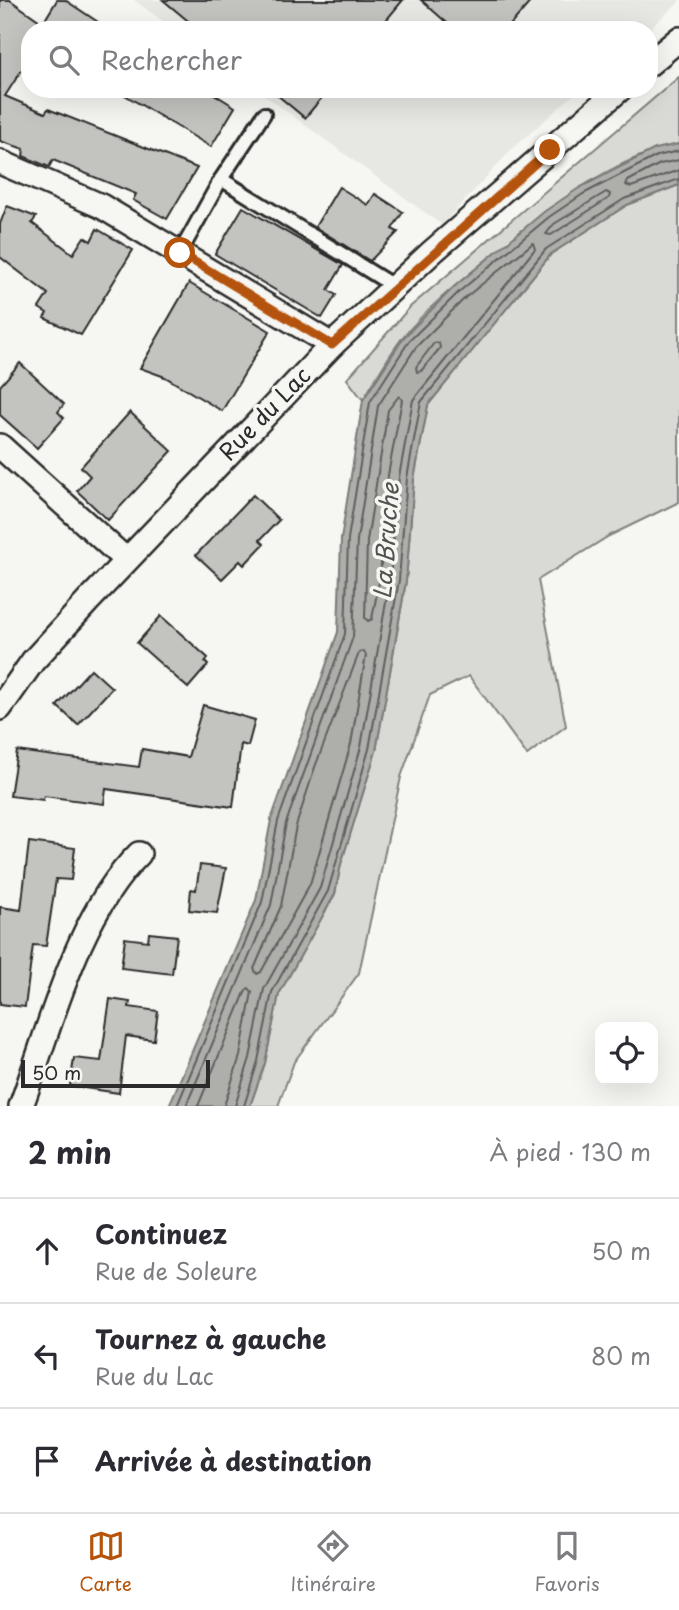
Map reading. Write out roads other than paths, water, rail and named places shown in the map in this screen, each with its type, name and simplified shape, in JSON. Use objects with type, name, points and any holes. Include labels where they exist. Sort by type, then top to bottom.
[{"type":"street","points":[[658,56],[679,38]]},
{"type":"street","name":"Rue du Lac","points":[[0,708],[33,662],[125,559],[332,345],[395,286],[610,98]]},
{"type":"street","points":[[0,162],[101,205],[332,345]]},
{"type":"street","points":[[0,446],[125,559]]},
{"type":"street","points":[[21,1106],[89,920],[119,874],[139,854]]},
{"type":"lane","points":[[180,253],[221,179],[264,114]]},
{"type":"lane","points":[[221,179],[395,286]]},
{"type":"water","name":"La Bruche","points":[[679,144],[679,185],[627,205],[551,254],[428,405],[414,479],[406,581],[376,751],[341,864],[335,894],[279,994],[265,1063],[250,1106],[169,1106],[256,900],[271,820],[338,632],[341,539],[363,400],[404,337],[455,286],[545,211],[579,188],[655,149]]}]
